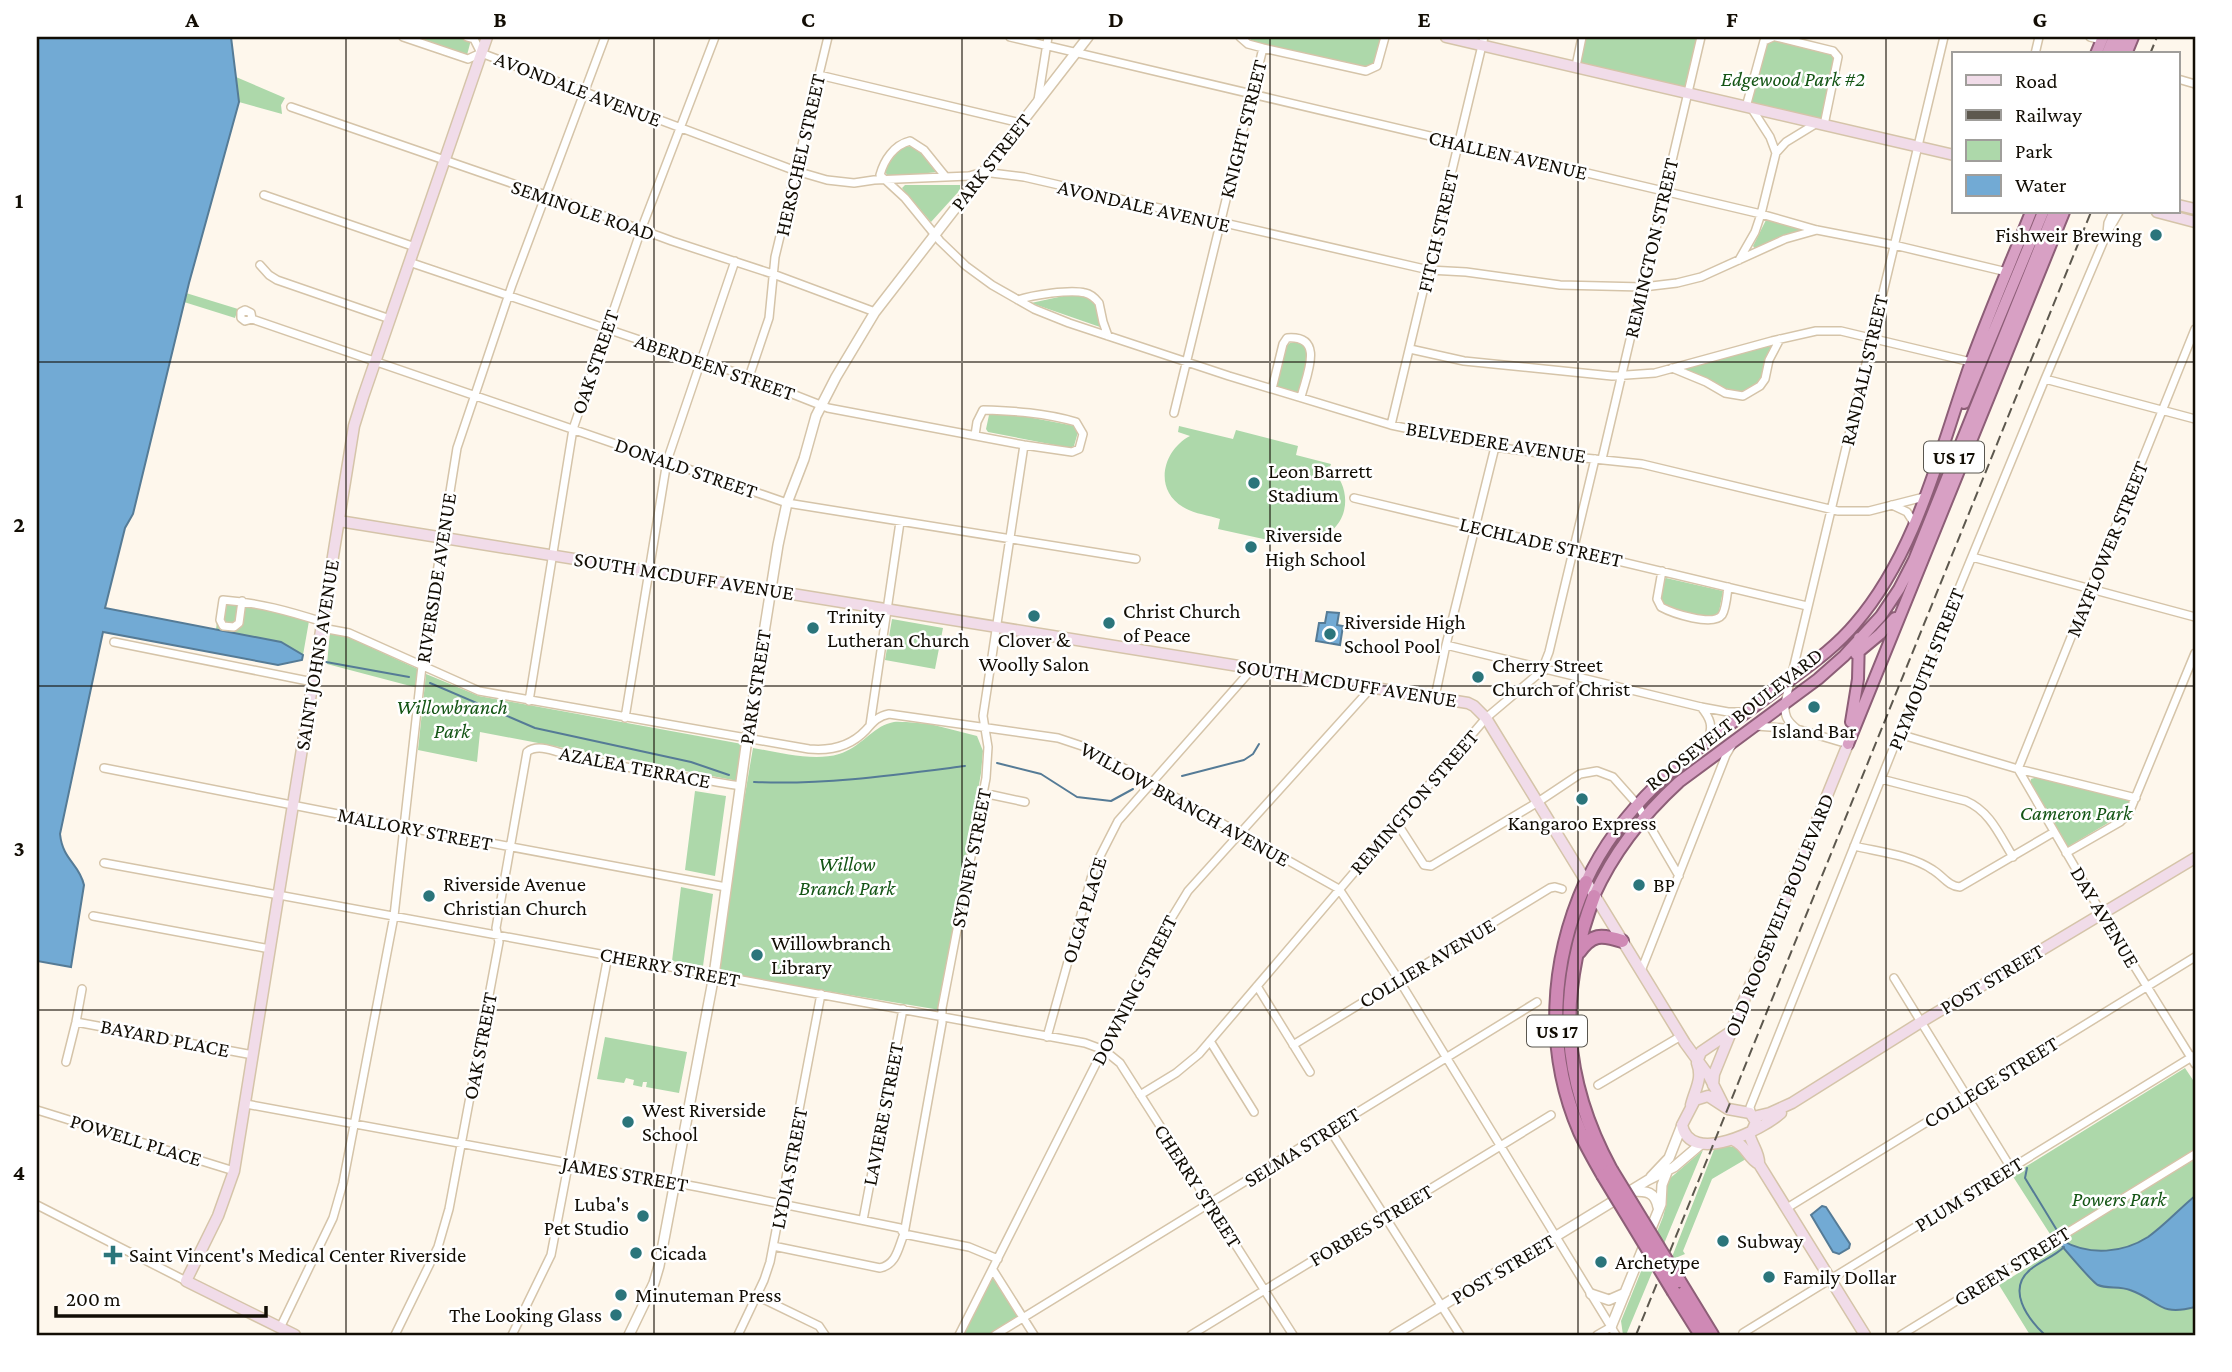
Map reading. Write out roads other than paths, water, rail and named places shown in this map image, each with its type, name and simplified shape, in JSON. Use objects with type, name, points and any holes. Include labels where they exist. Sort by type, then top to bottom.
[{"type":"highway","points":[[1931,477],[1972,362],[2030,214]]},
{"type":"highway","name":"US 17","points":[[1931,477],[2042,214]]},
{"type":"highway","name":"ROOSEVELT BOULEVARD","points":[[1607,1172],[1588,1123],[1570,1049],[1572,984],[1576,955],[1594,896],[1618,851],[1644,816],[1679,782],[1860,646],[1899,589],[1914,560],[2053,214]]},
{"type":"highway","points":[[1847,744],[2063,214]]},
{"type":"highway","name":"ROOSEVELT BOULEVARD","points":[[1701,1335],[1677,1287],[1581,1133],[1571,1109],[1560,1067],[1557,1039],[1559,970],[1571,918],[1586,882],[1612,835],[1637,804],[1666,774],[1840,640],[1870,606],[1889,576],[1914,523],[1931,477]]},
{"type":"highway","points":[[1847,744],[1856,701],[1860,633],[1870,606]]},
{"type":"highway","points":[[1860,646],[1891,623],[1904,606]]},
{"type":"highway","points":[[1576,955],[1586,941],[1593,938],[1607,936],[1622,941]]},
{"type":"highway","name":"ROOSEVELT BOULEVARD","points":[[1677,1287],[1712,1335]]},
{"type":"main road","name":"SAINT JOHNS AVENUE","points":[[186,1281],[218,1216],[234,1171],[354,426],[486,37]]},
{"type":"main road","points":[[1446,37],[1483,41],[1689,94],[1952,155]]},
{"type":"main road","points":[[2165,214],[2195,222]]},
{"type":"main road","name":"SOUTH MCDUFF AVENUE","points":[[339,521],[1468,703],[1486,718],[1697,1062],[1704,1069],[1724,1106]]},
{"type":"main road","name":"OLD ROOSEVELT BOULEVARD","points":[[1713,1086],[1714,1074],[1847,744]]},
{"type":"main road","name":"POST STREET","points":[[1749,1112],[1770,1113],[1791,1103],[2195,858]]},
{"type":"main road","points":[[1691,1107],[1699,1081],[1697,1062],[1701,1052],[1731,1031]]},
{"type":"main road","points":[[1701,1144],[1687,1139],[1682,1125],[1695,1100],[1708,1096],[1728,1109],[1749,1112],[1756,1124],[1750,1132],[1752,1146],[1760,1157],[1759,1164]]},
{"type":"main road","name":"POST STREET","points":[[1701,1144],[1733,1140],[1778,1116],[1791,1103]]},
{"type":"main road","points":[[1733,1140],[1741,1143],[1759,1164],[1865,1335]]},
{"type":"main road","points":[[186,1281],[279,1332],[295,1335]]},
{"type":"street","points":[[403,37],[468,59],[481,53],[474,39],[467,37]]},
{"type":"street","name":"RIVERSIDE AVENUE","points":[[279,1332],[333,1218],[343,1183],[394,916],[422,666],[457,448],[544,196],[605,37]]},
{"type":"street","name":"OAK STREET","points":[[529,701],[573,429],[641,229],[715,37]]},
{"type":"street","name":"HERSCHEL STREET","points":[[749,377],[769,318],[775,257],[828,37]]},
{"type":"street","name":"CHALLEN AVENUE","points":[[1010,37],[1047,41],[1076,51],[1761,214],[1817,230],[2007,272]]},
{"type":"street","name":"PARK STREET","points":[[629,1335],[657,1274],[714,975],[770,590],[788,503],[821,404],[875,312],[1088,37]]},
{"type":"street","points":[[1240,37],[1248,44],[1366,71],[1377,66],[1385,37]]},
{"type":"street","points":[[1576,66],[1582,37]]},
{"type":"street","name":"REMINGTON STREET","points":[[1140,1095],[1188,1064],[1210,1041],[1486,718],[1542,670],[1549,652],[1573,550],[1643,287],[1702,37]]},
{"type":"street","points":[[1738,261],[1755,232],[1776,153],[1786,142],[1820,124],[1838,57],[1833,51],[1774,37],[1764,41],[1749,108],[1770,137],[1776,153]]},
{"type":"street","name":"RANDALL STREET","points":[[1785,703],[1944,37]]},
{"type":"street","points":[[2090,37],[2102,38]]},
{"type":"street","points":[[1038,101],[1047,41]]},
{"type":"street","name":"FITCH STREET","points":[[1391,425],[1483,41]]},
{"type":"street","name":"KNIGHT STREET","points":[[1174,413],[1263,48]]},
{"type":"street","name":"AVONDALE AVENUE","points":[[481,53],[815,177],[843,183],[969,176],[983,172],[1024,177],[1429,270],[1466,272],[1560,285],[1643,287],[1701,277],[1785,239],[1817,230]]},
{"type":"street","points":[[819,75],[1021,123]]},
{"type":"street","name":"SEMINOLE ROAD","points":[[291,107],[875,312]]},
{"type":"street","points":[[884,180],[880,175],[894,148],[910,141],[925,150],[945,176]]},
{"type":"street","name":"BELVEDERE AVENUE","points":[[884,180],[905,198],[966,266],[992,285],[1041,313],[1272,389],[1391,425],[1495,447],[1642,464],[1831,509],[1869,511],[1924,497]]},
{"type":"street","points":[[264,195],[415,247]]},
{"type":"street","name":"PLYMOUTH STREET","points":[[2107,233],[2112,214]]},
{"type":"street","name":"PLYMOUTH STREET","points":[[1749,1112],[1899,734],[2045,379],[2107,233],[2118,214]]},
{"type":"street","points":[[625,718],[667,461],[735,261]]},
{"type":"street","name":"ABERDEEN STREET","points":[[409,262],[749,377],[828,408],[975,435],[1024,444],[1072,452],[1079,449],[1083,434],[1076,422],[1062,418],[1022,411],[983,410],[975,435]]},
{"type":"street","points":[[260,265],[268,275],[277,280],[390,319]]},
{"type":"street","points":[[1018,300],[1037,295],[1085,293],[1099,303],[1102,322],[1108,336]]},
{"type":"street","name":"DONALD STREET","points":[[251,319],[788,503],[1136,559]]},
{"type":"street","points":[[1410,349],[1464,361],[1620,375],[1655,373],[1780,339],[1831,330],[1972,362]]},
{"type":"street","name":"MAYFLOWER STREET","points":[[2018,769],[2195,330]]},
{"type":"street","points":[[1272,389],[1283,344],[1287,338],[1296,337],[1311,347],[1301,397]]},
{"type":"street","points":[[1672,368],[1706,382],[1724,393],[1743,396],[1760,386],[1765,379],[1769,360],[1780,339]]},
{"type":"street","points":[[2045,379],[2195,419]]},
{"type":"street","name":"SYDNEY STREET","points":[[773,1247],[880,1268],[887,1266],[894,1259],[904,1234],[942,1008],[988,765],[983,716],[1024,444]]},
{"type":"street","points":[[1435,697],[1495,447]]},
{"type":"street","name":"LECHLADE STREET","points":[[1354,498],[1807,607]]},
{"type":"street","points":[[1891,505],[1907,512],[1914,523]]},
{"type":"street","points":[[870,725],[900,522]]},
{"type":"street","points":[[1972,557],[2195,617]]},
{"type":"street","points":[[1662,571],[1657,598],[1661,607],[1671,612],[1709,621],[1718,618],[1723,614],[1728,587]]},
{"type":"street","name":"WILLOW BRANCH AVENUE","points":[[242,601],[260,603],[349,633],[479,691],[625,718],[825,750],[850,742],[877,718],[889,714],[983,726],[1069,741],[1088,748],[1339,889],[1399,980],[1614,1331]]},
{"type":"street","points":[[114,642],[313,682]]},
{"type":"street","points":[[1446,645],[1701,707],[1738,713],[1749,711]]},
{"type":"street","points":[[2066,853],[2120,822],[2129,813],[2195,653]]},
{"type":"street","name":"OLGA PLACE","points":[[1047,1037],[1100,853],[1118,821],[1253,668]]},
{"type":"street","name":"DOWNING STREET","points":[[959,1335],[1179,903],[1372,687]]},
{"type":"street","points":[[1785,703],[1784,714],[1788,722],[1797,729]]},
{"type":"street","points":[[1701,707],[1711,724],[1707,741]]},
{"type":"street","points":[[1754,726],[1797,729],[1847,744]]},
{"type":"street","points":[[1899,734],[2018,769],[2136,798]]},
{"type":"street","points":[[1641,971],[1726,755],[1734,741]]},
{"type":"street","name":"AZALEA TERRACE","points":[[531,749],[539,748],[740,786]]},
{"type":"street","name":"OAK STREET","points":[[396,1335],[445,1227],[499,942],[496,928],[526,758],[531,749]]},
{"type":"street","name":"MALLORY STREET","points":[[104,768],[726,887]]},
{"type":"street","name":"DAY AVENUE","points":[[2018,769],[2102,914],[2194,1059]]},
{"type":"street","points":[[1397,823],[1424,865],[1431,866],[1580,774],[1597,772],[1613,777],[1637,804],[1679,876]]},
{"type":"street","points":[[1881,779],[1973,804],[1987,816],[2012,857]]},
{"type":"street","points":[[983,793],[1025,802]]},
{"type":"street","points":[[1854,846],[1918,862],[1933,869],[1951,886],[1956,887],[1967,884],[2053,832]]},
{"type":"street","name":"CHERRY STREET","points":[[104,863],[942,1016],[1085,1043],[1104,1050],[1120,1063],[1293,1335]]},
{"type":"street","name":"COLLIER AVENUE","points":[[1293,1045],[1550,888],[1562,889]]},
{"type":"street","points":[[93,916],[270,949]]},
{"type":"street","points":[[512,1335],[551,1255],[608,956]]},
{"type":"street","name":"COLLEGE STREET","points":[[1787,1208],[2195,957]]},
{"type":"street","points":[[1894,978],[2011,1168]]},
{"type":"street","points":[[1257,985],[1310,1072]]},
{"type":"street","points":[[66,1062],[82,989]]},
{"type":"street","name":"LYDIA STREET","points":[[738,1335],[770,1262],[821,994]]},
{"type":"street","name":"SELMA STREET","points":[[995,1335],[1537,1002]]},
{"type":"street","name":"LAVIERE STREET","points":[[863,1220],[903,1009]]},
{"type":"street","name":"BAYARD PLACE","points":[[76,1022],[253,1055]]},
{"type":"street","points":[[1598,1085],[1681,1036]]},
{"type":"street","points":[[1210,1041],[1254,1112]]},
{"type":"street","name":"PLUM STREET","points":[[1744,1333],[2194,1059]]},
{"type":"street","name":"JAMES STREET","points":[[246,1104],[863,1220],[900,1228],[904,1234],[969,1247],[998,1259]]},
{"type":"street","name":"POWELL PLACE","points":[[37,1110],[234,1171]]},
{"type":"street","name":"FORBES STREET","points":[[1191,1335],[1551,1115]]},
{"type":"street","name":"POST STREET","points":[[1648,1180],[1671,1154],[1682,1125]]},
{"type":"street","points":[[1330,1130],[1460,1335]]},
{"type":"street","name":"POST STREET","points":[[1394,1335],[1648,1180],[1667,1172],[1701,1144]]},
{"type":"street","name":"GREEN STREET","points":[[1901,1335],[2195,1154]]},
{"type":"street","points":[[1597,1335],[1614,1331],[1625,1293],[1662,1199],[1662,1183],[1667,1172]]},
{"type":"street","points":[[1631,1191],[1647,1191],[1652,1194],[1658,1209]]},
{"type":"street","points":[[37,1205],[186,1281]]},
{"type":"street","points":[[993,1270],[1034,1335]]},
{"type":"street","points":[[1591,1294],[1609,1300],[1625,1293]]},
{"type":"street","points":[[757,1296],[819,1326],[825,1335]]},
{"type":"water","points":[[37,37],[231,37],[239,102],[189,283],[133,514],[125,528],[105,608],[281,642],[303,655],[302,660],[278,665],[103,632],[60,834],[64,850],[79,872],[84,885],[71,967],[37,961]]},
{"type":"water","name":"Riverside High School Pool","points":[[1327,612],[1339,613],[1337,625],[1343,626],[1340,645],[1316,641],[1319,623],[1325,623]]},
{"type":"water","points":[[2195,1196],[2195,1307],[2183,1310],[2166,1309],[2130,1290],[2098,1285],[2061,1245],[2063,1241],[2095,1251],[2128,1246],[2148,1237]]},
{"type":"water","points":[[1822,1206],[1826,1207],[1850,1244],[1849,1248],[1839,1254],[1833,1252],[1811,1215]]},
{"type":"waterway","points":[[326,662],[409,677]]},
{"type":"waterway","points":[[430,683],[535,728],[691,762],[729,775]]},
{"type":"waterway","points":[[1182,776],[1244,760],[1253,754],[1259,744]]},
{"type":"waterway","points":[[997,763],[1041,774],[1077,797],[1111,801],[1133,789]]},
{"type":"waterway","points":[[754,782],[834,781],[965,766]]},
{"type":"waterway","points":[[2027,1168],[2025,1178],[2058,1232]]},
{"type":"waterway","points":[[2045,1335],[2026,1312],[2020,1285],[2031,1269],[2064,1247]]},
{"type":"railway","points":[[2151,52],[2157,37]]},
{"type":"railway","points":[[1636,1335],[2090,214]]},
{"type":"place","name":"Fishweir Brewing","points":[[2156,235]]},
{"type":"place","name":"Leon Barrett Stadium","points":[[1254,483]]},
{"type":"place","name":"Riverside High School","points":[[1251,547]]},
{"type":"place","name":"Clover & Woolly Salon","points":[[1034,616]]},
{"type":"place","name":"Christ Church of Peace","points":[[1109,623]]},
{"type":"place","name":"Trinity Lutheran Church","points":[[813,628]]},
{"type":"place","name":"Riverside High School Pool","points":[[1330,634]]},
{"type":"place","name":"Cherry Street Church of Christ","points":[[1478,677]]},
{"type":"place","name":"Island Bar","points":[[1814,707]]},
{"type":"place","name":"Kangaroo Express","points":[[1582,799]]},
{"type":"place","name":"BP","points":[[1639,885]]},
{"type":"place","name":"Riverside Avenue Christian Church","points":[[429,896]]},
{"type":"place","name":"Willowbranch Library","points":[[757,955]]},
{"type":"place","name":"West Riverside School","points":[[628,1122]]},
{"type":"place","name":"Luba's Pet Studio","points":[[643,1216]]},
{"type":"place","name":"Subway","points":[[1723,1241]]},
{"type":"place","name":"Cicada","points":[[636,1253]]},
{"type":"place","name":"Saint Vincent's Medical Center Riverside","points":[[113,1255]]},
{"type":"place","name":"Archetype","points":[[1601,1262]]},
{"type":"place","name":"Family Dollar","points":[[1769,1277]]},
{"type":"place","name":"Minuteman Press","points":[[621,1295]]},
{"type":"place","name":"The Looking Glass","points":[[616,1315]]},
{"type":"park label","name":"Edgewood Park #2","points":[[1793,79]]},
{"type":"park label","name":"Willowbranch Park","points":[[452,719]]},
{"type":"park label","name":"Cameron Park","points":[[2076,813]]},
{"type":"park label","name":"Willow Branch Park","points":[[847,876]]},
{"type":"park label","name":"Powers Park","points":[[2119,1199]]}]
